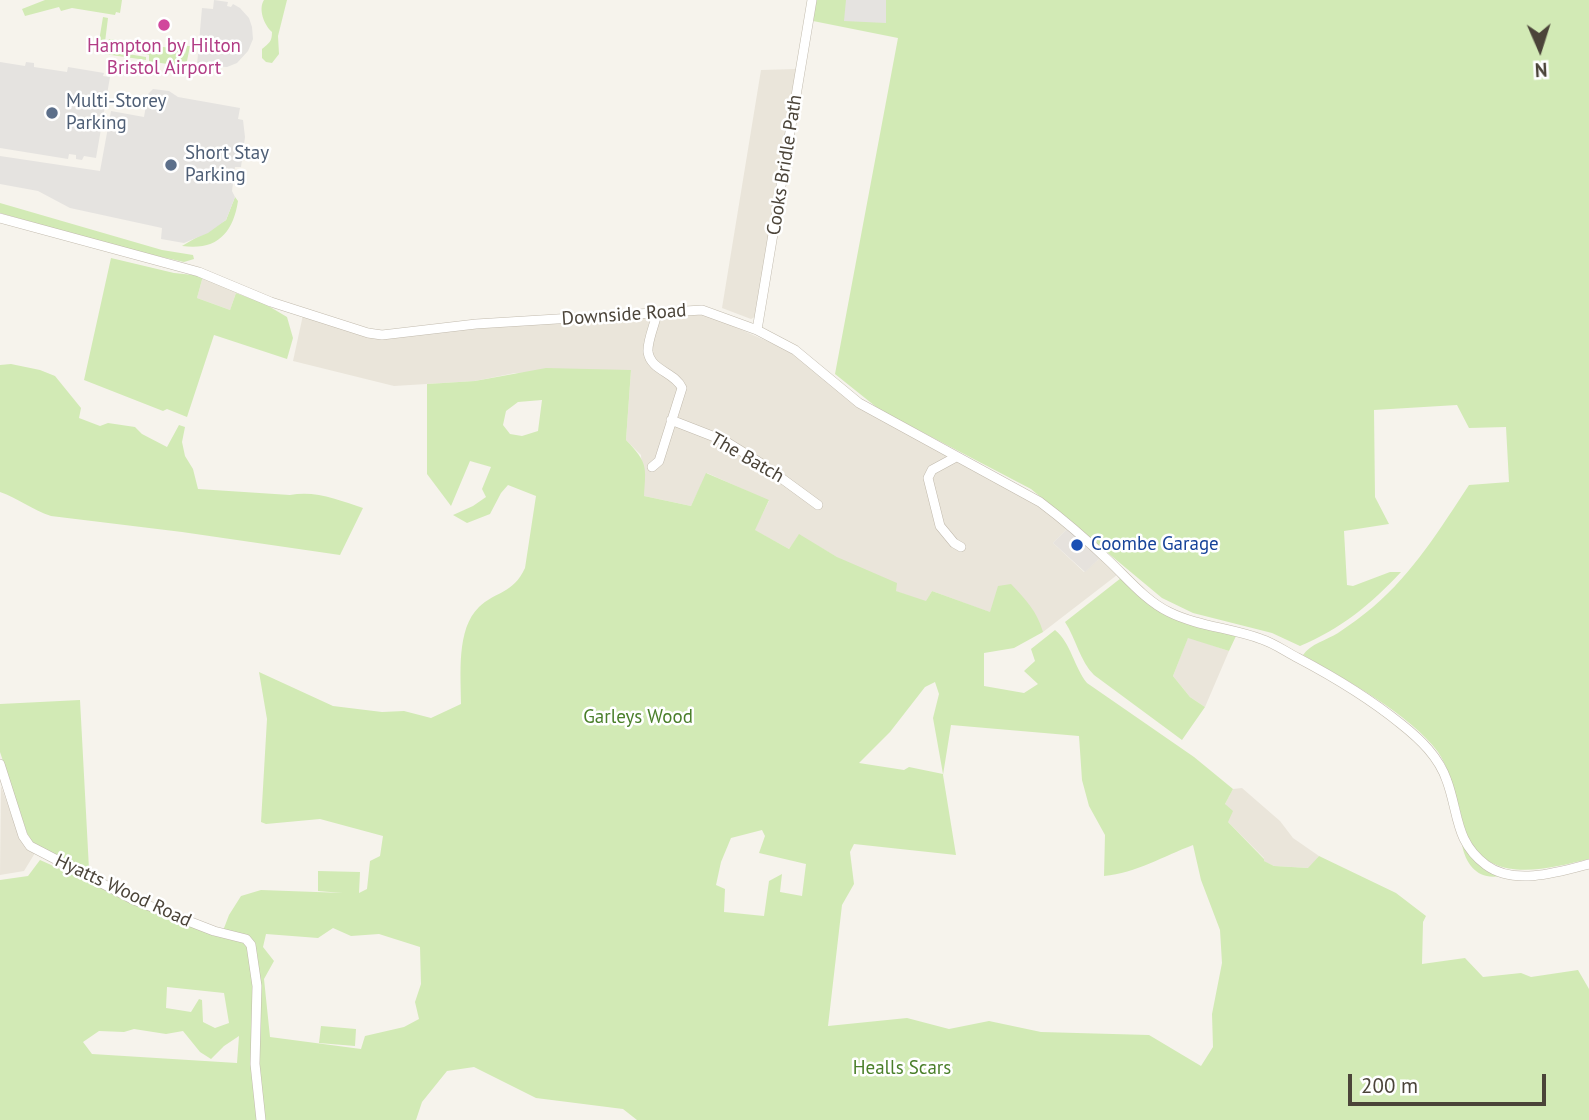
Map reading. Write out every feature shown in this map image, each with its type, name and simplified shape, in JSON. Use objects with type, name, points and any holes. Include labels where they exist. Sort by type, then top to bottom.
[{"type":"street","name":"Cooks Bridle Path","points":[[757,330],[812,0]]},
{"type":"street","name":"Downside Road","points":[[0,218],[199,272],[271,302],[351,328],[382,335],[464,325],[702,310],[757,330],[795,350],[859,403],[1040,502],[1167,611],[1187,620],[1255,637],[1325,672],[1373,703],[1422,742],[1437,761],[1447,780],[1459,832],[1470,850],[1487,866],[1514,875],[1555,873],[1589,864]]},
{"type":"street","points":[[652,467],[659,461],[682,388],[675,378],[654,365],[648,352],[657,313]]},
{"type":"street","name":"The Batch","points":[[671,420],[725,441],[818,505]]},
{"type":"street","points":[[956,457],[932,470],[928,478],[940,526],[954,543],[961,547]]},
{"type":"street","name":"Hyatts Wood Road","points":[[0,764],[23,835],[30,846],[134,900],[214,931],[246,939],[251,945],[257,986],[255,1064],[261,1120]]},
{"type":"shaded area","name":"Hampton by Hilton Bristol Airport","points":[[214,0],[228,2],[227,6],[231,7],[233,4],[240,8],[249,18],[252,27],[253,39],[248,51],[237,63],[227,67],[197,65],[202,8],[213,9]]},
{"type":"shaded area","points":[[846,0],[886,0],[886,23],[844,21]]},
{"type":"shaded area","name":"Multi-Storey Parking","points":[[0,62],[25,66],[26,62],[34,63],[34,67],[67,72],[68,67],[104,73],[103,76],[110,77],[96,158],[84,156],[82,160],[69,154],[68,159],[0,148]]},
{"type":"shaded area","points":[[797,69],[755,317],[751,319],[722,308],[761,70]]},
{"type":"shaded area","name":"Short Stay Parking","points":[[153,89],[169,91],[178,97],[240,108],[238,119],[243,120],[245,137],[241,167],[235,167],[232,191],[235,197],[226,220],[208,233],[184,243],[161,239],[162,228],[70,208],[38,191],[0,184],[0,156],[100,171],[111,111],[144,117],[148,94]]},
{"type":"shaded area","points":[[203,276],[237,290],[230,310],[197,298]]},
{"type":"shaded area","points":[[701,312],[794,353],[858,406],[1039,505],[1068,528],[1053,543],[1084,572],[1100,558],[1117,575],[1043,632],[932,591],[926,602],[895,591],[799,535],[789,549],[754,530],[769,501],[707,473],[691,506],[644,496],[641,455],[626,440],[631,370],[515,373],[475,381],[394,386],[293,361],[303,315],[367,335]]},
{"type":"shaded area","points":[[1068,528],[1100,558],[1085,572],[1053,543]]},
{"type":"shaded area","points":[[1188,637],[1229,651],[1205,707],[1190,697],[1173,676]]},
{"type":"shaded area","points":[[1,786],[15,825],[35,853],[24,871],[0,875]]},
{"type":"shaded area","points":[[1242,788],[1280,821],[1293,838],[1319,856],[1309,868],[1274,866],[1263,861],[1264,858],[1228,822],[1225,804],[1233,789]]},
{"type":"green space","points":[[45,0],[122,0],[120,13],[116,12],[115,15],[72,8],[61,11],[59,7],[25,16],[22,9]]},
{"type":"green space","points":[[264,0],[287,0],[278,36],[279,54],[272,63],[262,58],[262,49],[270,42],[272,32],[263,17]]},
{"type":"green space","points":[[816,0],[1589,0],[1589,859],[1525,870],[1494,864],[1481,856],[1467,835],[1445,765],[1426,738],[1375,698],[1303,655],[1314,645],[1351,624],[1401,580],[1469,485],[1509,482],[1506,427],[1469,428],[1457,405],[1374,410],[1375,497],[1389,524],[1344,531],[1347,585],[1353,586],[1390,572],[1401,572],[1355,615],[1300,646],[1272,633],[1193,613],[1162,598],[1031,489],[880,410],[835,374],[898,38],[813,21]]},
{"type":"green space","points":[[103,17],[108,18],[104,50],[146,57],[146,60],[97,53]]},
{"type":"green space","points":[[109,39],[184,50],[185,54],[187,46],[190,46],[187,61],[179,66],[149,61],[149,55],[107,49]]},
{"type":"green space","points":[[235,197],[238,201],[236,212],[221,237],[205,246],[182,246],[226,220]]},
{"type":"green space","points":[[0,203],[162,250],[193,255],[194,259],[184,262],[126,249],[0,213]]},
{"type":"green space","points":[[111,258],[174,273],[203,276],[197,298],[230,310],[236,293],[265,304],[287,317],[293,338],[287,359],[214,335],[187,417],[167,409],[163,411],[84,380]]},
{"type":"green space","points":[[11,364],[55,376],[81,408],[79,418],[100,426],[108,423],[135,427],[142,434],[167,447],[179,425],[185,427],[182,442],[198,489],[318,495],[363,508],[340,555],[51,516],[0,492],[0,365]]},
{"type":"green space","points":[[546,368],[631,370],[626,440],[644,465],[644,496],[691,506],[706,473],[769,500],[755,530],[789,549],[799,534],[837,557],[897,583],[896,591],[926,601],[932,591],[990,612],[998,586],[1011,584],[1034,612],[1043,632],[1014,648],[984,653],[984,686],[1024,693],[1038,684],[1024,671],[1035,661],[1031,649],[1055,630],[1065,642],[1087,683],[1194,757],[1233,789],[1225,804],[1233,811],[1228,822],[1264,861],[1274,866],[1308,868],[1319,856],[1396,893],[1426,916],[1423,922],[1422,964],[1465,958],[1483,977],[1521,973],[1531,977],[1578,970],[1589,989],[1589,1120],[637,1120],[623,1109],[536,1098],[474,1067],[447,1071],[422,1102],[416,1120],[263,1120],[253,1087],[257,1120],[0,1120],[0,880],[28,876],[40,860],[143,906],[221,936],[229,915],[241,896],[261,890],[343,893],[318,891],[318,871],[360,872],[359,893],[367,889],[370,861],[380,856],[383,836],[320,819],[266,824],[261,822],[267,719],[259,672],[333,706],[382,712],[404,711],[431,718],[461,704],[461,653],[466,627],[479,607],[510,588],[525,568],[536,496],[508,485],[490,514],[467,523],[453,515],[486,497],[482,489],[491,467],[470,461],[451,506],[427,474],[427,384],[475,381]],"holes":[[[542,400],[538,431],[522,436],[510,434],[503,425],[506,411],[518,402]],[[935,682],[939,694],[933,718],[943,774],[909,767],[904,770],[859,763],[890,732],[925,687]],[[951,725],[1079,736],[1082,780],[1089,806],[1105,835],[1104,876],[1139,868],[1193,845],[1201,880],[1220,930],[1222,963],[1212,1014],[1213,1047],[1201,1066],[1149,1035],[1041,1032],[989,1021],[949,1029],[907,1018],[828,1026],[842,905],[854,884],[850,852],[854,844],[956,855],[943,775]],[[762,830],[765,836],[759,853],[806,864],[802,896],[780,892],[782,874],[769,881],[764,916],[724,912],[725,889],[716,885],[721,862],[731,838]],[[333,928],[351,936],[379,934],[420,947],[421,984],[415,1002],[419,1019],[404,1027],[365,1036],[361,1049],[270,1037],[264,979],[274,961],[263,947],[266,934],[318,938]],[[167,987],[224,993],[229,1023],[215,1028],[203,1022],[202,1000],[199,999],[191,1012],[166,1008]],[[134,1029],[166,1034],[183,1031],[200,1052],[211,1059],[239,1036],[237,1063],[92,1054],[83,1042],[99,1031],[124,1032]]]},
{"type":"green space","points":[[1121,578],[1146,602],[1159,610],[1173,617],[1236,636],[1229,651],[1188,638],[1173,676],[1190,697],[1205,707],[1182,740],[1094,675],[1085,663],[1065,622]]},
{"type":"green space","points":[[80,700],[89,869],[34,845],[27,833],[0,752],[0,704]]},
{"type":"green space","points":[[1462,845],[1481,866],[1500,876],[1485,876],[1474,870]]},
{"type":"green space","points":[[321,1026],[356,1029],[355,1046],[319,1043]]},
{"type":"place","name":"Hampton by Hilton Bristol Airport","points":[[164,25]]},
{"type":"place","name":"Multi-Storey Parking","points":[[52,113]]},
{"type":"place","name":"Short Stay Parking","points":[[171,165]]},
{"type":"place","name":"Coombe Garage","points":[[1077,545]]},
{"type":"park label","name":"Garleys Wood","points":[[638,718]]},
{"type":"park label","name":"Healls Scars","points":[[902,1069]]}]
